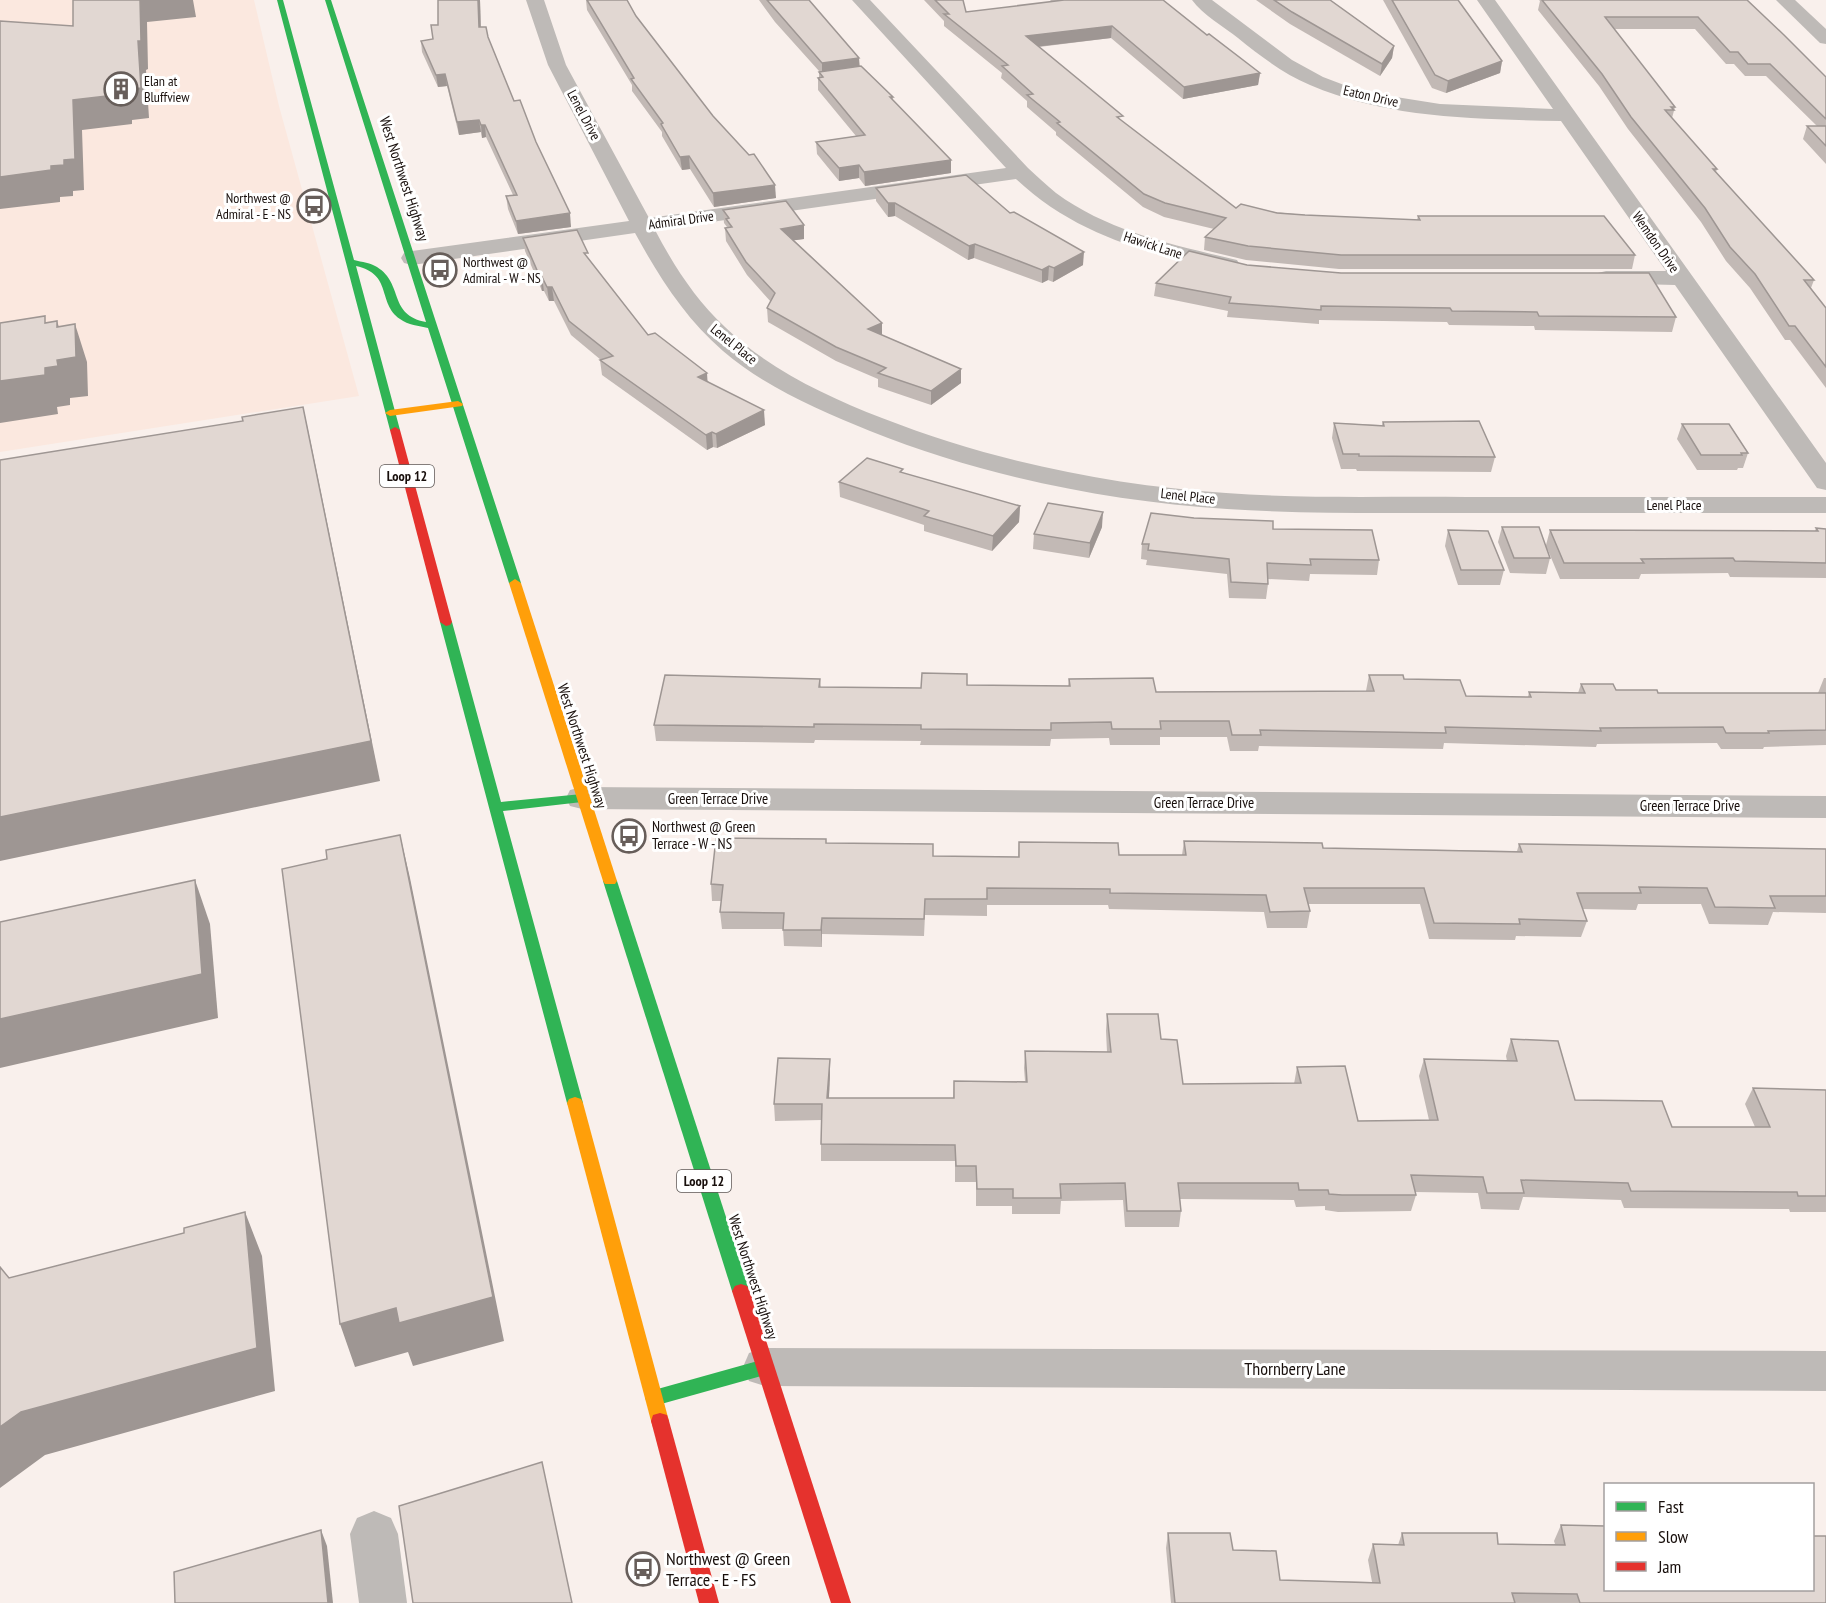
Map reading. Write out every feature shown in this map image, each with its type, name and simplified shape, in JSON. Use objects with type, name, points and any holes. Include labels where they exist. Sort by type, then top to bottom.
[{"type":"main road","name":"Loop 12","points":[[280,0],[309,90],[350,262],[709,1603]]},
{"type":"main road","name":"West Northwest Highway","points":[[328,0],[350,85],[434,326],[582,798],[841,1603]]},
{"type":"main road","points":[[350,262],[364,264],[378,271],[387,284],[394,304],[407,320],[434,326]]},
{"type":"main road","points":[[390,413],[458,404]]},
{"type":"main road","points":[[497,807],[582,798]]},
{"type":"main road","points":[[654,1398],[765,1367]]},
{"type":"street","name":"Lenel Drive","points":[[535,0],[540,25],[562,74],[643,225]]},
{"type":"street","name":"Hawick Lane","points":[[861,0],[1021,172],[1048,197],[1074,214],[1107,230],[1171,252],[1246,269]]},
{"type":"street","name":"Eaton Drive","points":[[1201,0],[1287,64],[1316,81],[1344,90],[1376,99],[1428,108],[1490,113],[1568,115]]},
{"type":"street","name":"Wemdon Drive","points":[[1486,0],[1826,482]]},
{"type":"street","points":[[1785,0],[1826,39]]},
{"type":"street","name":"Admiral Drive","points":[[412,258],[1021,172]]},
{"type":"street","name":"Lenel Place","points":[[643,225],[681,294],[718,335],[766,370],[824,403],[894,432],[949,452],[1011,468],[1096,485],[1190,498],[1299,504],[1826,505]]},
{"type":"street","points":[[1582,278],[1681,278]]},
{"type":"street","name":"Green Terrace Drive","points":[[582,798],[1826,807]]},
{"type":"street","name":"Thornberry Lane","points":[[765,1367],[1826,1371]]},
{"type":"street","points":[[374,1534],[383,1603]]},
{"type":"shaded area","points":[[0,0],[254,0],[279,106],[359,396],[0,452]]},
{"type":"building","points":[[73,0],[140,0],[141,41],[138,41],[141,88],[124,90],[124,94],[73,100],[75,159],[64,160],[64,165],[51,166],[51,170],[0,177],[0,21],[73,26]]},
{"type":"building","points":[[438,0],[478,0],[479,27],[486,27],[514,101],[520,100],[536,142],[570,213],[516,221],[506,196],[517,195],[485,125],[481,125],[479,120],[457,122],[445,74],[436,75],[421,41],[433,39],[431,25],[438,25]]},
{"type":"building","points":[[587,0],[627,0],[636,16],[713,116],[749,155],[754,154],[775,185],[713,193],[689,156],[680,157],[661,124],[663,123],[631,79],[634,78]]},
{"type":"building","points":[[767,0],[809,0],[859,58],[822,63]]},
{"type":"building","points":[[935,0],[963,0],[966,12],[1064,0],[1163,0],[1260,73],[1184,87],[1112,26],[1026,36],[1123,116],[1117,117],[1236,208],[1241,204],[1277,213],[1420,220],[1418,216],[1604,216],[1635,255],[1341,255],[1248,246],[1205,237],[1226,218],[1165,203],[1144,194],[1057,123],[1060,122],[1027,95],[1033,94],[1002,66],[1008,65],[944,14],[949,14]]},
{"type":"building","points":[[1274,0],[1330,0],[1394,46],[1382,64]]},
{"type":"building","points":[[1392,0],[1458,0],[1502,61],[1448,81],[1435,75]]},
{"type":"building","points":[[1542,0],[1747,0],[1826,77],[1826,119],[1770,64],[1748,64],[1738,52],[1730,52],[1698,17],[1605,17],[1675,107],[1671,107],[1674,110],[1665,110],[1717,169],[1713,169],[1814,280],[1804,280],[1826,308],[1826,367],[1795,326],[1789,326],[1755,274],[1730,247],[1705,208],[1631,117],[1602,74]]},
{"type":"building","points":[[861,66],[951,160],[864,172],[859,165],[839,168],[816,142],[865,135],[818,78],[823,77],[819,72]]},
{"type":"building","points":[[1807,126],[1826,126],[1826,146]]},
{"type":"building","points":[[966,175],[1010,213],[1014,212],[1084,252],[1054,268],[1049,266],[1042,270],[975,244],[969,246],[895,203],[888,203],[876,188]]},
{"type":"building","points":[[786,201],[804,225],[781,229],[882,323],[868,329],[961,369],[931,391],[878,373],[886,368],[836,347],[767,308],[775,293],[746,262],[725,228],[732,227],[723,210]]},
{"type":"building","points":[[577,230],[588,253],[584,253],[648,335],[655,333],[707,373],[698,377],[764,410],[716,434],[712,432],[706,435],[600,360],[613,356],[569,321],[552,287],[547,287],[540,277],[523,238]]},
{"type":"building","points":[[1189,251],[1247,265],[1341,273],[1649,273],[1676,317],[1539,316],[1537,312],[1452,311],[1450,308],[1321,306],[1321,310],[1229,303],[1231,297],[1156,283]]},
{"type":"building","points":[[45,316],[45,323],[57,321],[57,327],[75,324],[76,357],[57,360],[58,366],[45,368],[45,375],[0,381],[0,323]]},
{"type":"building","points":[[303,407],[371,741],[0,817],[0,460],[243,421],[242,417]]},
{"type":"building","points":[[1479,421],[1495,457],[1343,454],[1334,423],[1384,426],[1383,422]]},
{"type":"building","points":[[1682,424],[1729,424],[1748,453],[1701,455]]},
{"type":"building","points":[[867,458],[903,469],[900,472],[1020,506],[993,536],[924,516],[929,511],[839,482]]},
{"type":"building","points":[[1048,503],[1103,512],[1090,543],[1034,534]]},
{"type":"building","points":[[1151,513],[1194,518],[1273,521],[1273,529],[1372,530],[1379,560],[1310,559],[1311,565],[1267,563],[1268,584],[1231,582],[1229,559],[1148,550],[1149,544],[1142,544]]},
{"type":"building","points":[[1502,527],[1539,527],[1550,558],[1514,558]]},
{"type":"building","points":[[1816,528],[1826,529],[1826,563],[1735,561],[1733,558],[1641,559],[1644,563],[1564,563],[1550,530],[1818,531]]},
{"type":"building","points":[[1448,530],[1488,531],[1504,570],[1461,570]]},
{"type":"building","points":[[922,673],[967,674],[967,685],[1070,686],[1069,679],[1153,678],[1156,692],[1374,691],[1369,675],[1403,675],[1404,679],[1460,680],[1466,696],[1531,697],[1529,692],[1585,693],[1581,684],[1613,684],[1616,690],[1657,690],[1658,693],[1826,693],[1826,730],[1726,733],[1723,727],[1600,728],[1601,731],[1445,727],[1446,733],[1260,730],[1261,735],[1232,735],[1229,721],[1160,721],[1161,729],[1112,729],[1111,722],[1051,723],[1051,730],[921,729],[921,725],[814,724],[814,727],[654,725],[665,675],[820,679],[819,687],[921,688]]},
{"type":"building","points":[[400,835],[493,1297],[399,1323],[396,1308],[340,1324],[282,869],[327,859],[326,850]]},
{"type":"building","points":[[716,838],[826,839],[826,843],[933,844],[933,856],[1019,857],[1019,842],[1118,843],[1119,855],[1186,855],[1184,841],[1322,843],[1323,848],[1522,852],[1519,844],[1826,849],[1826,896],[1770,896],[1775,908],[1715,907],[1707,888],[1639,887],[1641,893],[1577,893],[1587,921],[1519,919],[1520,924],[1434,923],[1424,888],[1304,888],[1310,911],[1270,912],[1266,895],[1110,893],[1110,889],[987,888],[987,899],[925,899],[924,919],[822,918],[821,930],[783,930],[784,913],[720,912],[723,885],[711,884]]},
{"type":"building","points":[[195,880],[202,974],[0,1019],[0,922]]},
{"type":"building","points":[[1107,1014],[1158,1014],[1161,1039],[1177,1040],[1183,1084],[1301,1083],[1297,1067],[1345,1066],[1358,1121],[1438,1120],[1424,1059],[1517,1061],[1511,1039],[1558,1041],[1575,1100],[1662,1101],[1672,1127],[1770,1127],[1753,1088],[1826,1090],[1826,1196],[1798,1196],[1797,1192],[1631,1191],[1628,1183],[1521,1180],[1524,1193],[1487,1193],[1483,1177],[1411,1175],[1416,1195],[1329,1194],[1328,1190],[1299,1190],[1298,1183],[1178,1183],[1181,1211],[1127,1211],[1125,1183],[1060,1184],[1061,1198],[1013,1198],[1013,1189],[977,1189],[976,1166],[956,1166],[955,1145],[821,1144],[822,1104],[774,1104],[778,1058],[830,1059],[827,1098],[954,1098],[954,1081],[1027,1082],[1025,1051],[1111,1052]]},
{"type":"building","points":[[245,1212],[257,1348],[21,1412],[0,1427],[0,1267],[9,1278],[184,1233],[184,1228]]},
{"type":"building","points":[[542,1462],[572,1603],[413,1603],[399,1506]]},
{"type":"building","points":[[1561,1525],[1604,1526],[1604,1591],[1814,1591],[1814,1536],[1826,1536],[1826,1603],[1580,1603],[1577,1594],[1512,1593],[1515,1603],[1175,1603],[1168,1533],[1230,1533],[1233,1550],[1276,1551],[1280,1580],[1380,1583],[1373,1544],[1404,1545],[1402,1533],[1497,1533],[1498,1544],[1565,1545]]},
{"type":"building","points":[[321,1530],[328,1603],[175,1603],[174,1572]]},
{"type":"traffic: fast","points":[[280,0],[395,430]]},
{"type":"traffic: fast","points":[[328,0],[515,583]]},
{"type":"traffic: fast","points":[[350,262],[367,266],[377,271],[385,279],[394,304],[405,318],[416,323],[434,326]]},
{"type":"traffic: fast","points":[[446,622],[575,1103]]},
{"type":"traffic: fast","points":[[497,807],[582,798]]},
{"type":"traffic: fast","points":[[610,881],[741,1291]]},
{"type":"traffic: fast","points":[[654,1398],[765,1367]]},
{"type":"traffic: slow","points":[[390,413],[458,404]]},
{"type":"traffic: slow","points":[[515,583],[610,881]]},
{"type":"traffic: slow","points":[[575,1103],[660,1421]]},
{"type":"traffic: jam","points":[[395,430],[446,622]]},
{"type":"traffic: jam","points":[[741,1291],[841,1603]]},
{"type":"traffic: jam","points":[[660,1421],[709,1603]]},
{"type":"place","name":"Elan at Bluffview","points":[[121,89]]},
{"type":"place","name":"Northwest @ Admiral - E - NS","points":[[314,206]]},
{"type":"place","name":"Northwest @ Admiral - W - NS","points":[[440,270]]},
{"type":"place","name":"Northwest @ Green Terrace - W - NS","points":[[629,836]]},
{"type":"place","name":"Northwest @ Green Terrace - E - FS","points":[[643,1569]]}]
